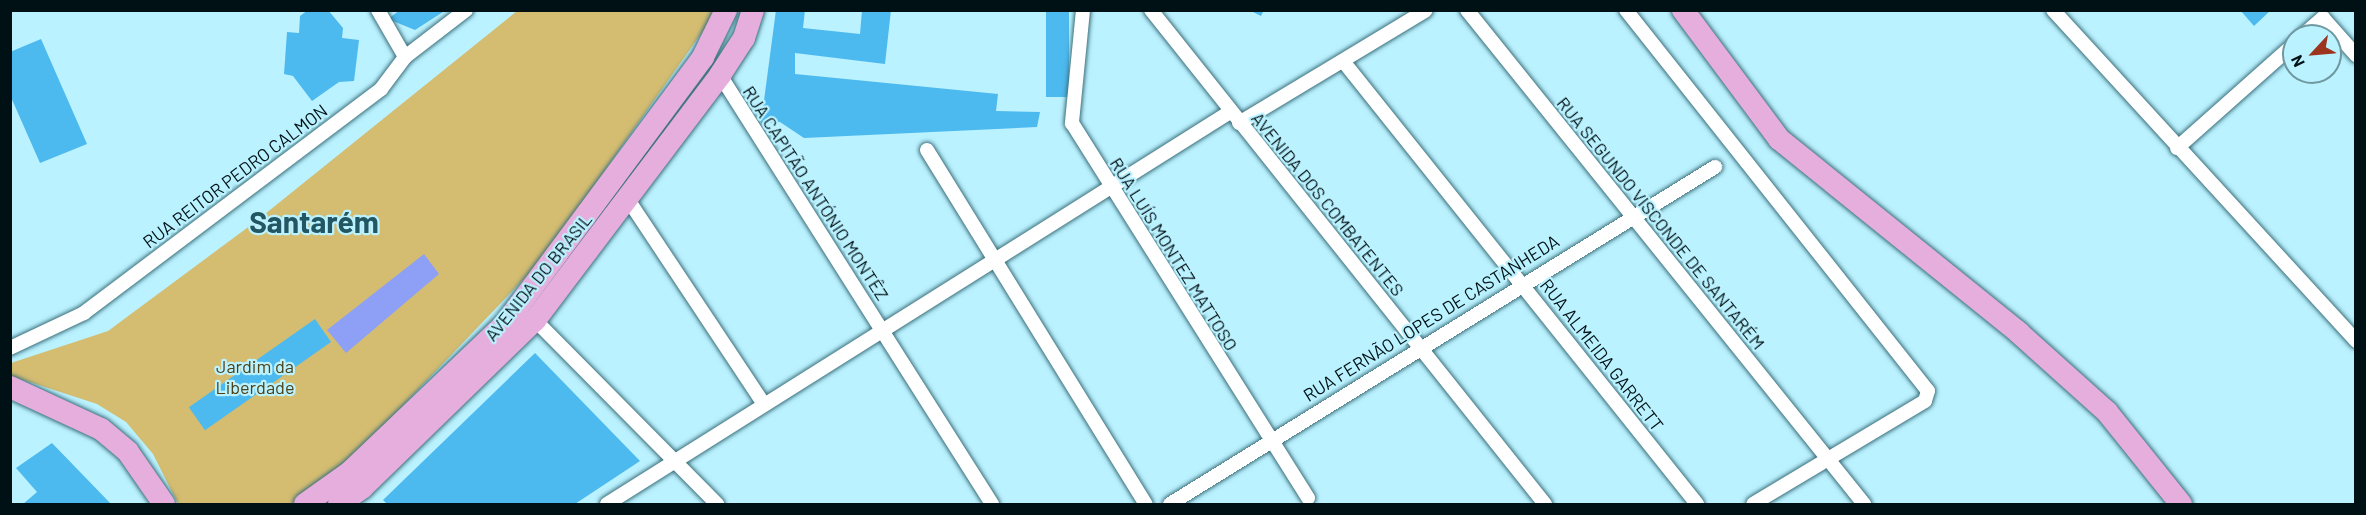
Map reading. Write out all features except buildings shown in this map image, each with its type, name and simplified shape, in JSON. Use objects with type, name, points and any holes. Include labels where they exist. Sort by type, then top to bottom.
[{"type":"main road","name":"AVENIDA DO BRASIL","points":[[304,504],[350,472],[505,324],[704,57],[726,10]]},
{"type":"main road","name":"AVENIDA DO BRASIL","points":[[339,504],[363,487],[535,320],[625,195],[720,75],[744,38],[753,10]]},
{"type":"main road","points":[[1683,10],[1779,140],[2019,333],[2107,412],[2181,504]]},
{"type":"main road","points":[[10,387],[100,429],[138,464],[164,504]]},
{"type":"street","points":[[378,10],[405,57]]},
{"type":"street","name":"RUA REITOR PEDRO CALMON","points":[[10,348],[84,313],[381,88],[405,57],[466,10]]},
{"type":"street","name":"RUA LUÍS MONTEZ MATTOSO","points":[[1083,10],[1072,123],[1270,441],[1308,498]]},
{"type":"street","name":"AVENIDA DOS COMBATENTES","points":[[1151,10],[1545,504]]},
{"type":"street","points":[[607,504],[1110,186],[1342,61],[1426,10]]},
{"type":"street","name":"RUA SEGUNDO VISCONDE DE SANTARÉM","points":[[1467,10],[1864,504]]},
{"type":"street","points":[[1626,10],[1928,391],[1925,401],[1827,457],[1753,504]]},
{"type":"street","points":[[2053,10],[2355,341]]},
{"type":"street","points":[[2316,24],[2327,14],[2355,55]]},
{"type":"street","points":[[2177,148],[2282,55]]},
{"type":"street","name":"RUA ALMEIDA GARRETT","points":[[1342,61],[1698,504]]},
{"type":"street","name":"RUA CAPITÃO ANTÓNIO MONTÊZ","points":[[720,75],[992,504]]},
{"type":"street","points":[[927,150],[1146,504]]},
{"type":"street","name":"RUA FERNÃO LOPES DE CASTANHEDA","points":[[1170,504],[1631,215],[1715,167]]},
{"type":"street","points":[[625,195],[765,404]]},
{"type":"street","points":[[535,320],[717,504]]},
{"type":"green space","name":"Jardim da Liberdade","points":[[517,11],[717,11],[541,261],[347,464],[293,504],[178,504],[153,454],[126,422],[97,404],[11,376],[11,363],[108,331],[255,222]]},
{"type":"water","points":[[424,254],[439,274],[346,353],[327,330]]},
{"type":"district","name":"Santarém","points":[[314,221]]}]
